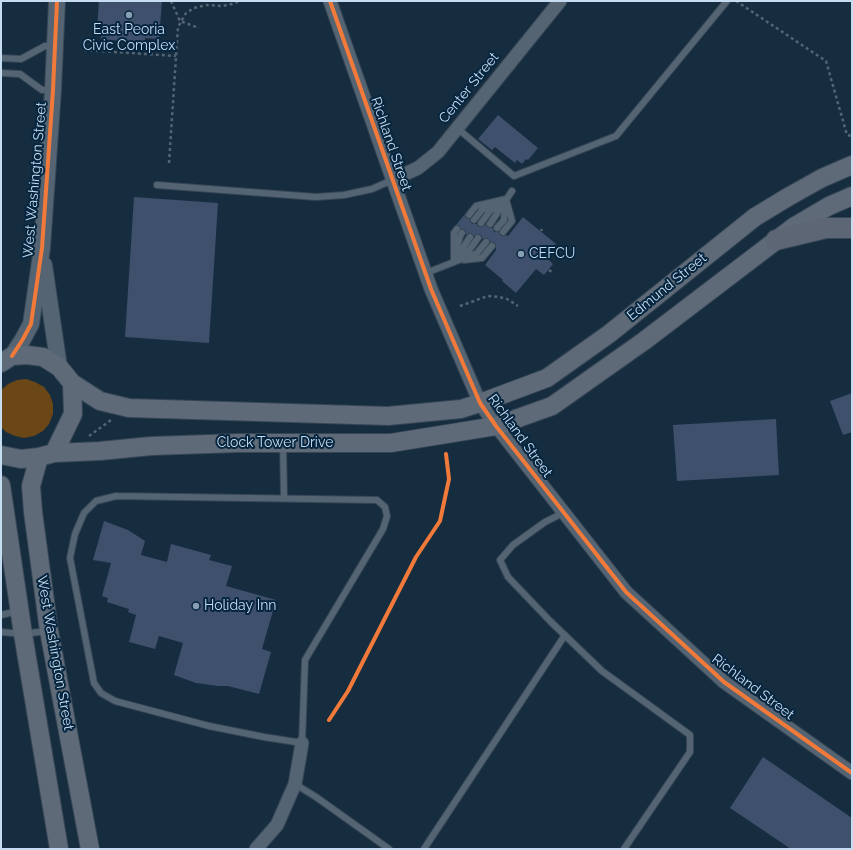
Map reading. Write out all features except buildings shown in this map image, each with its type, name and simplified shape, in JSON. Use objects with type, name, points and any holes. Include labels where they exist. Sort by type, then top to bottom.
[{"type":"main road","name":"Edmund Street","points":[[480,403],[547,378],[609,334],[755,217],[815,182],[852,165]]},
{"type":"main road","name":"Edmund Street","points":[[496,426],[552,406],[644,341],[795,226],[828,206],[852,196]]},
{"type":"main road","points":[[776,240],[826,228],[852,228]]},
{"type":"main road","name":"Clock Tower Drive","points":[[7,359],[27,355],[43,357],[58,367],[72,384],[100,401],[129,408],[388,416],[461,409],[480,403]]},
{"type":"main road","name":"West Washington Street","points":[[72,384],[73,414],[46,455],[31,486],[33,512],[49,631],[90,849]]},
{"type":"main road","name":"Clock Tower Drive","points":[[1,454],[22,459],[46,455],[151,446],[283,443],[391,443],[496,426]]},
{"type":"main road","name":"West Washington Street","points":[[1,485],[19,611],[59,849]]},
{"type":"street","name":"West Washington Street","points":[[7,359],[23,339],[31,324],[42,248],[53,90],[57,1]]},
{"type":"street","name":"Richland Street","points":[[330,1],[431,290],[480,403],[563,513],[626,592],[724,682],[851,769]]},
{"type":"street","name":"Center Street","points":[[392,180],[418,168],[438,152],[560,1]]},
{"type":"street","name":"West Washington Street","points":[[42,248],[58,367]]},
{"type":"street","points":[[256,849],[277,824],[296,784],[302,743]]},
{"type":"lane","points":[[457,128],[514,176],[616,136],[727,1]]},
{"type":"lane","points":[[1,58],[21,59],[45,46],[55,46]]},
{"type":"lane","points":[[1,73],[20,74],[42,90],[53,90]]},
{"type":"lane","points":[[157,185],[316,197],[344,195],[372,189],[392,180]]},
{"type":"lane","points":[[490,224],[512,191]]},
{"type":"lane","points":[[469,215],[476,206],[506,199]]},
{"type":"lane","points":[[474,220],[482,210],[506,199]]},
{"type":"lane","points":[[481,223],[490,211],[506,199]]},
{"type":"lane","points":[[498,228],[504,220],[506,199]]},
{"type":"lane","points":[[503,232],[512,221],[506,199]]},
{"type":"lane","points":[[454,261],[454,233],[457,229]]},
{"type":"lane","points":[[454,261],[462,233]]},
{"type":"lane","points":[[454,261],[470,237]]},
{"type":"lane","points":[[454,261],[470,249],[478,238]]},
{"type":"lane","points":[[426,273],[477,253],[486,242]]},
{"type":"lane","points":[[454,261],[482,258],[492,246]]},
{"type":"lane","points":[[283,443],[284,498]]},
{"type":"lane","points":[[116,496],[284,498],[377,500],[385,507],[387,516],[383,529],[305,660],[302,743],[209,726],[115,701],[101,692],[94,683],[70,558],[76,534],[84,513],[96,501],[116,496]]},
{"type":"lane","points":[[563,513],[545,522],[513,545],[500,560],[508,577],[602,671],[690,735],[690,752],[624,849]]},
{"type":"lane","points":[[1,615],[19,611]]},
{"type":"lane","points":[[1,632],[23,634],[49,631]]},
{"type":"lane","points":[[424,849],[565,635]]},
{"type":"lane","points":[[296,784],[389,849]]},
{"type":"path","points":[[171,1],[180,21],[199,28]]},
{"type":"path","points":[[169,163],[178,27],[180,21],[186,13],[194,8],[206,5],[222,6],[240,1]]},
{"type":"path","points":[[736,1],[826,61],[847,135],[852,136]]},
{"type":"path","points":[[84,50],[176,56]]},
{"type":"path","points":[[549,270],[553,273]]},
{"type":"path","points":[[460,306],[488,296],[507,299],[518,306]]},
{"type":"path","points":[[87,441],[86,437],[113,416]]},
{"type":"shaded area","points":[[26,379],[44,387],[50,395],[53,404],[53,414],[49,424],[43,431],[34,436],[24,438],[6,432],[1,427],[1,390],[8,384],[17,380]]},
{"type":"cycle path","points":[[12,356],[31,324],[42,248],[53,90],[57,1]]},
{"type":"cycle path","points":[[330,1],[431,289],[480,403],[496,426],[626,592],[724,682],[852,773]]},
{"type":"cycle path","points":[[329,720],[348,691],[416,557],[440,521],[449,479],[446,454]]},
{"type":"place","name":"East Peoria Civic Complex","points":[[129,15]]},
{"type":"place","name":"CEFCU","points":[[521,254]]},
{"type":"place","name":"Holiday Inn","points":[[196,606]]}]
